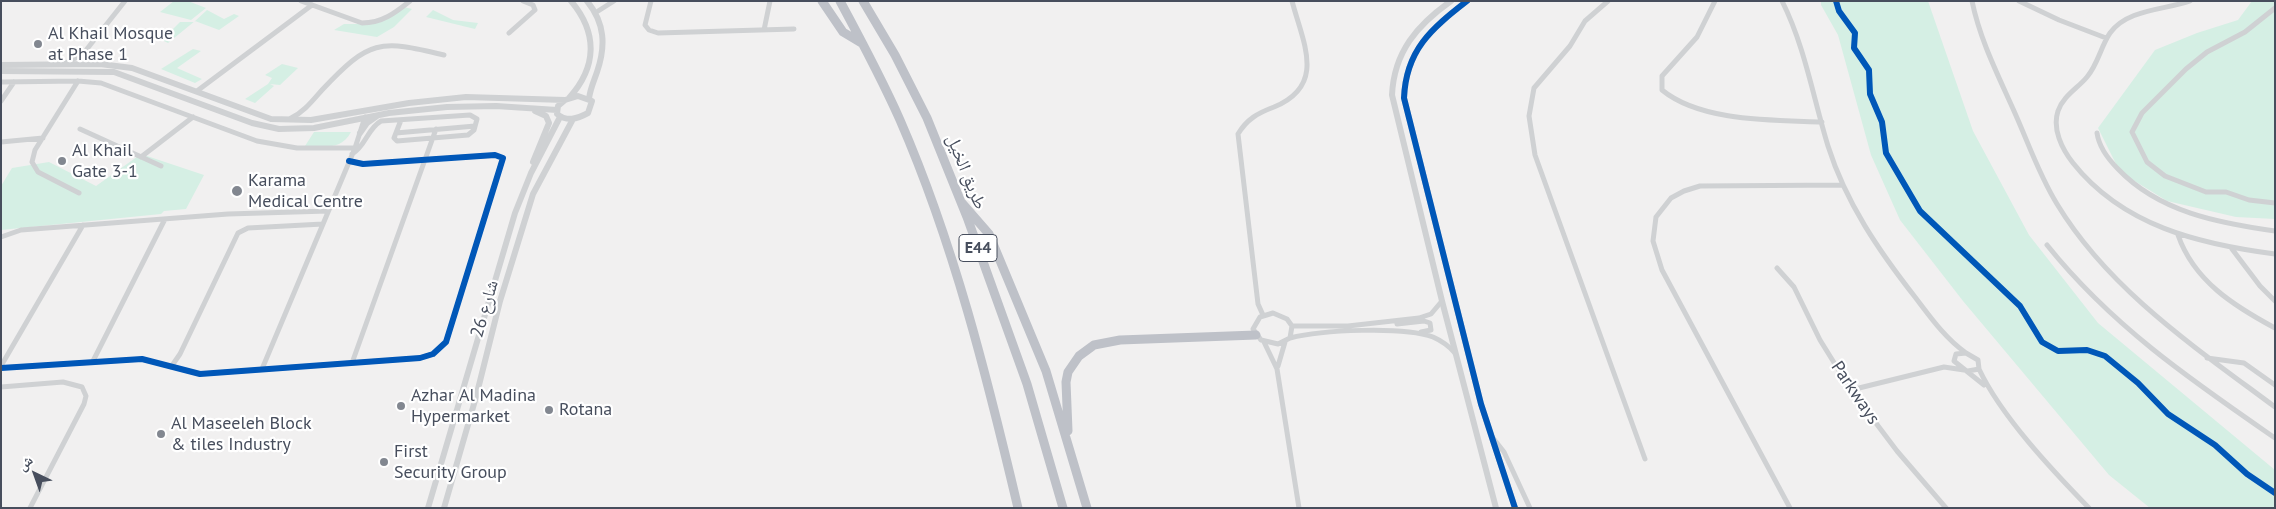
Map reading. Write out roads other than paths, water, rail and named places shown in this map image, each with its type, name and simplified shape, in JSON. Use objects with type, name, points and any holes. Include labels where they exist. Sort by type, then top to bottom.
[{"type":"highway","points":[[822,1],[843,32],[863,44]]},
{"type":"highway","name":"E44","points":[[840,1],[863,44],[930,195],[980,352],[1018,508]]},
{"type":"highway","name":"طريق الخيل","points":[[863,1],[895,56],[927,118],[961,202],[1027,384],[1063,508]]},
{"type":"highway","points":[[961,202],[979,220],[992,241],[1046,371],[1087,508]]},
{"type":"highway","points":[[1069,444],[1066,382],[1068,372],[1079,356],[1094,345],[1124,339],[1256,335]]},
{"type":"street","points":[[61,65],[83,54],[124,1]]},
{"type":"street","points":[[302,1],[362,23],[372,24],[388,18],[410,1]]},
{"type":"street","points":[[509,33],[535,10],[533,5],[523,1]]},
{"type":"street","points":[[1,71],[108,71],[166,90],[252,123],[271,128],[304,129],[382,114],[460,106],[556,110],[582,82],[592,44],[588,25],[571,1]]},
{"type":"street","points":[[556,110],[560,118],[572,119],[588,112],[592,105],[589,99],[590,89],[602,58],[604,41],[603,31],[587,1]]},
{"type":"street","points":[[595,13],[614,1]]},
{"type":"street","points":[[651,1],[645,25],[655,33],[794,29]]},
{"type":"street","points":[[764,30],[770,1]]},
{"type":"street","points":[[1263,315],[1258,304],[1238,134],[1246,121],[1289,101],[1304,82],[1307,66],[1292,1]]},
{"type":"street","points":[[1451,1],[1428,18],[1410,37],[1398,58],[1392,84],[1394,108],[1496,508]]},
{"type":"street","points":[[1467,1],[1434,27],[1419,43],[1407,68],[1404,91],[1407,114],[1490,435],[1514,508]]},
{"type":"street","points":[[1608,1],[1585,21],[1570,46],[1537,83],[1531,98],[1530,126],[1538,165],[1645,459]]},
{"type":"street","points":[[1715,1],[1696,39],[1662,76],[1661,84],[1666,94],[1679,104],[1696,109],[1755,118],[1822,122]]},
{"type":"street","points":[[1782,1],[1802,42],[1828,146],[1858,219],[1870,238],[1947,338],[1978,360],[1979,370],[1988,388],[2054,472],[2090,508]]},
{"type":"street","points":[[1836,1],[1839,11],[1855,33],[1854,48],[1869,70],[1869,88],[1882,122],[1886,153],[1920,211],[2020,306],[2042,342],[2058,351],[2087,350],[2105,356],[2138,382],[2168,414],[2215,446],[2247,474],[2275,493]]},
{"type":"street","points":[[1972,1],[1981,36],[2045,181],[2065,216],[2097,257],[2130,293],[2207,358],[2275,407]]},
{"type":"street","points":[[2019,1],[2059,20],[2106,38]]},
{"type":"street","points":[[2029,6],[2032,1]]},
{"type":"street","points":[[2190,1],[2130,18],[2116,26],[2106,38],[2102,53],[2092,71],[2059,106],[2056,118],[2059,137],[2074,165],[2104,194],[2133,214],[2178,235],[2232,249],[2275,254]]},
{"type":"street","points":[[166,90],[185,94],[197,91],[312,5]]},
{"type":"street","points":[[2275,8],[2245,32],[2207,52],[2192,64],[2176,81],[2165,88],[2142,113],[2132,132],[2140,152],[2147,162],[2173,180],[2206,192],[2226,192],[2249,200],[2275,202]]},
{"type":"street","points":[[281,121],[302,112],[352,58],[370,47],[395,43],[444,55]]},
{"type":"street","points":[[83,54],[83,59],[88,64]]},
{"type":"street","points":[[1,65],[88,64],[132,68],[281,121],[310,121],[378,107],[420,101],[484,96],[550,101],[582,96],[589,99]]},
{"type":"street","points":[[78,81],[32,158],[33,168],[78,193]]},
{"type":"street","points":[[1,82],[78,81],[106,84],[246,138],[298,148],[355,148]]},
{"type":"street","points":[[190,88],[208,81]]},
{"type":"street","points":[[1,101],[14,82]]},
{"type":"street","points":[[262,369],[355,148],[365,117],[378,107]]},
{"type":"street","points":[[521,108],[542,113],[549,121],[530,173]]},
{"type":"street","points":[[302,112],[300,119],[310,121]]},
{"type":"street","points":[[360,132],[369,121],[382,114]]},
{"type":"street","points":[[352,154],[362,147],[376,123],[401,120],[470,115],[477,118],[476,126],[468,134],[397,141],[394,139],[401,120]]},
{"type":"street","points":[[141,157],[193,117]]},
{"type":"street","name":"شارع 26","points":[[428,508],[502,250],[530,173],[560,118]]},
{"type":"street","name":"شارع 26","points":[[444,508],[516,250],[538,180],[572,119]]},
{"type":"street","points":[[341,122],[356,124],[360,132]]},
{"type":"street","points":[[396,133],[476,126]]},
{"type":"street","points":[[80,129],[161,166]]},
{"type":"street","points":[[352,364],[427,160],[436,129]]},
{"type":"street","points":[[2097,132],[2100,146],[2114,166],[2133,183],[2155,198],[2183,211],[2213,221],[2275,231]]},
{"type":"street","points":[[1,142],[43,138]]},
{"type":"street","points":[[1,367],[142,359],[158,361],[184,372],[200,374],[425,358],[437,352],[446,342],[504,160],[501,156],[495,155],[363,164],[349,161]]},
{"type":"street","points":[[1790,508],[1660,265],[1653,249],[1651,230],[1654,220],[1663,205],[1679,193],[1700,186],[1843,184]]},
{"type":"street","points":[[1,237],[21,230],[83,225],[244,213],[328,211]]},
{"type":"street","points":[[93,361],[165,219]]},
{"type":"street","points":[[171,367],[183,347],[238,233],[251,228],[323,224]]},
{"type":"street","points":[[1,367],[83,225]]},
{"type":"street","points":[[2178,235],[2187,258],[2205,278],[2236,305],[2275,328]]},
{"type":"street","points":[[2047,245],[2076,282],[2136,339],[2275,438]]},
{"type":"street","points":[[502,250],[509,247],[516,250]]},
{"type":"street","points":[[2232,249],[2260,286],[2275,301]]},
{"type":"street","name":"Parkways","points":[[1777,268],[1794,286],[1820,340],[1851,390],[1897,451],[1946,508]]},
{"type":"street","points":[[1292,326],[1387,322],[1428,316],[1442,301]]},
{"type":"street","points":[[1292,326],[1287,319],[1278,314],[1263,315],[1255,322],[1253,329],[1256,335],[1264,342],[1278,369],[1299,508]]},
{"type":"street","points":[[1264,342],[1274,344],[1304,334],[1404,330],[1427,332],[1432,327],[1424,321],[1402,324],[1387,322]]},
{"type":"street","points":[[1278,369],[1292,326]]},
{"type":"street","points":[[1389,332],[1430,336],[1444,343],[1455,353]]},
{"type":"street","points":[[1947,338],[1958,366],[1988,388]]},
{"type":"street","points":[[1944,367],[1960,352],[1966,353]]},
{"type":"street","points":[[2207,358],[2244,362],[2275,385]]},
{"type":"street","points":[[1851,390],[1944,367],[1966,371],[1979,370]]},
{"type":"street","points":[[1,387],[63,382],[82,387],[86,396],[84,404],[30,508]]},
{"type":"street","points":[[1490,435],[1504,452],[1530,508]]},
{"type":"place","name":"Al Khail Mosque at Phase 1","points":[[38,44]]},
{"type":"place","name":"Al Khail Gate 3-1","points":[[62,161]]},
{"type":"place","name":"Karama Medical Centre","points":[[237,191]]},
{"type":"place","name":"Azhar Al Madina Hypermarket","points":[[401,406]]},
{"type":"place","name":"Rotana","points":[[549,410]]},
{"type":"place","name":"Al Maseeleh Block & tiles Industry","points":[[161,434]]},
{"type":"place","name":"First Security Group","points":[[384,462]]}]
